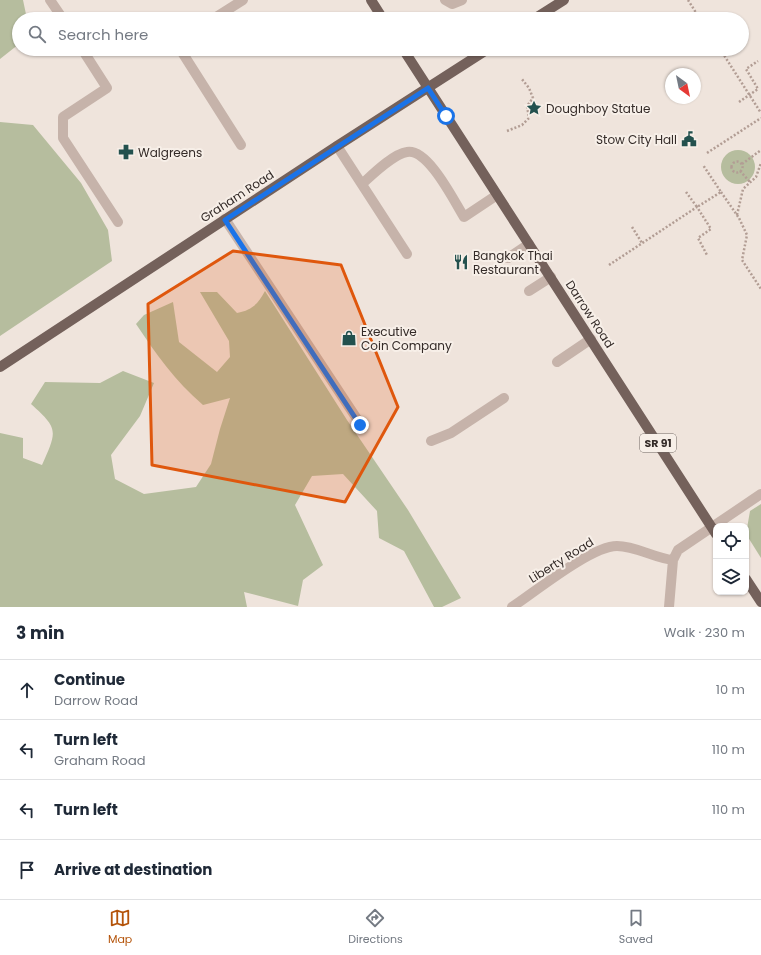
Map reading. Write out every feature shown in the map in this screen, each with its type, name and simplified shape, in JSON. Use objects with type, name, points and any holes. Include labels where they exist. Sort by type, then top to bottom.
[{"type":"main road","points":[[371,0],[379,12]]},
{"type":"main road","points":[[545,12],[564,0]]},
{"type":"main road","name":"Darrow Road","points":[[407,56],[713,528]]},
{"type":"main road","name":"Graham Road","points":[[0,367],[477,56]]},
{"type":"main road","points":[[749,584],[761,602]]},
{"type":"street","points":[[50,0],[58,12]]},
{"type":"street","points":[[224,12],[242,0]]},
{"type":"street","points":[[445,0],[452,4],[462,0]]},
{"type":"street","points":[[86,56],[107,88],[63,117],[63,138],[118,222]]},
{"type":"street","points":[[184,56],[241,145]]},
{"type":"street","points":[[337,146],[407,254]]},
{"type":"street","points":[[362,184],[395,157],[406,152],[414,151],[420,154],[430,164],[464,217],[497,195]]},
{"type":"street","points":[[225,220],[360,425]]},
{"type":"street","points":[[508,258],[529,244]]},
{"type":"street","points":[[530,291],[551,277]]},
{"type":"street","points":[[557,362],[591,339]]},
{"type":"street","points":[[431,441],[451,434],[504,398]]},
{"type":"street","points":[[723,523],[761,494]]},
{"type":"street","points":[[669,607],[673,560],[678,550],[713,531]]},
{"type":"street","name":"Liberty Road","points":[[512,607],[582,560],[608,547],[618,546],[629,548],[673,560]]},
{"type":"path","points":[[688,0],[696,12]]},
{"type":"path","points":[[724,56],[761,113]]},
{"type":"path","points":[[739,102],[758,89],[746,69],[758,61]]},
{"type":"path","points":[[507,131],[522,124],[529,118],[527,106],[533,98],[529,88],[521,78]]},
{"type":"path","points":[[707,154],[761,118]]},
{"type":"path","points":[[742,164],[761,150]]},
{"type":"path","points":[[742,164],[737,162],[732,166],[734,171],[740,171],[750,182]]},
{"type":"path","points":[[737,215],[743,189],[760,171],[761,163]]},
{"type":"path","points":[[740,171],[743,168],[742,164]]},
{"type":"path","points":[[703,165],[737,215],[747,235],[742,260],[761,289]]},
{"type":"path","points":[[686,192],[711,229],[698,238],[707,255]]},
{"type":"path","points":[[609,265],[721,192]]},
{"type":"path","points":[[632,227],[642,243]]},
{"type":"highlighted area","points":[[233,251],[341,265],[398,407],[345,502],[152,465],[148,304]]},
{"type":"green space","points":[[0,0],[23,0],[26,12],[12,12],[12,50],[0,59]]},
{"type":"green space","points":[[0,122],[33,125],[81,183],[108,230],[112,261],[0,336]]},
{"type":"green space","points":[[735,150],[741,150],[750,155],[754,161],[754,173],[750,179],[741,184],[735,184],[726,179],[721,170],[721,164],[726,155]]},
{"type":"green space","points":[[265,291],[347,420],[408,510],[461,598],[442,607],[434,607],[404,551],[379,538],[377,511],[343,474],[312,476],[295,505],[323,565],[303,580],[298,606],[244,592],[247,607],[0,607],[0,433],[23,438],[23,458],[42,465],[51,445],[53,431],[47,419],[31,404],[45,382],[100,383],[123,371],[154,383],[140,416],[111,455],[115,479],[144,494],[196,487],[211,464],[230,398],[203,405],[166,367],[136,324],[144,315],[173,302],[179,342],[217,372],[230,357],[229,341],[200,292],[217,292],[237,313],[254,306],[260,300]]},
{"type":"green space","points":[[761,504],[761,558],[749,539],[748,523],[750,511]]},
{"type":"place","name":"Doughboy Statue","points":[[534,108]]},
{"type":"place","name":"Stow City Hall","points":[[689,139]]},
{"type":"place","name":"Walgreens","points":[[126,152]]},
{"type":"place","name":"Bangkok Thai Restaurant","points":[[461,262]]},
{"type":"place","name":"Executive Coin Company","points":[[349,338]]},
{"type":"route","points":[[360,425],[225,220],[428,88],[446,116]]}]
